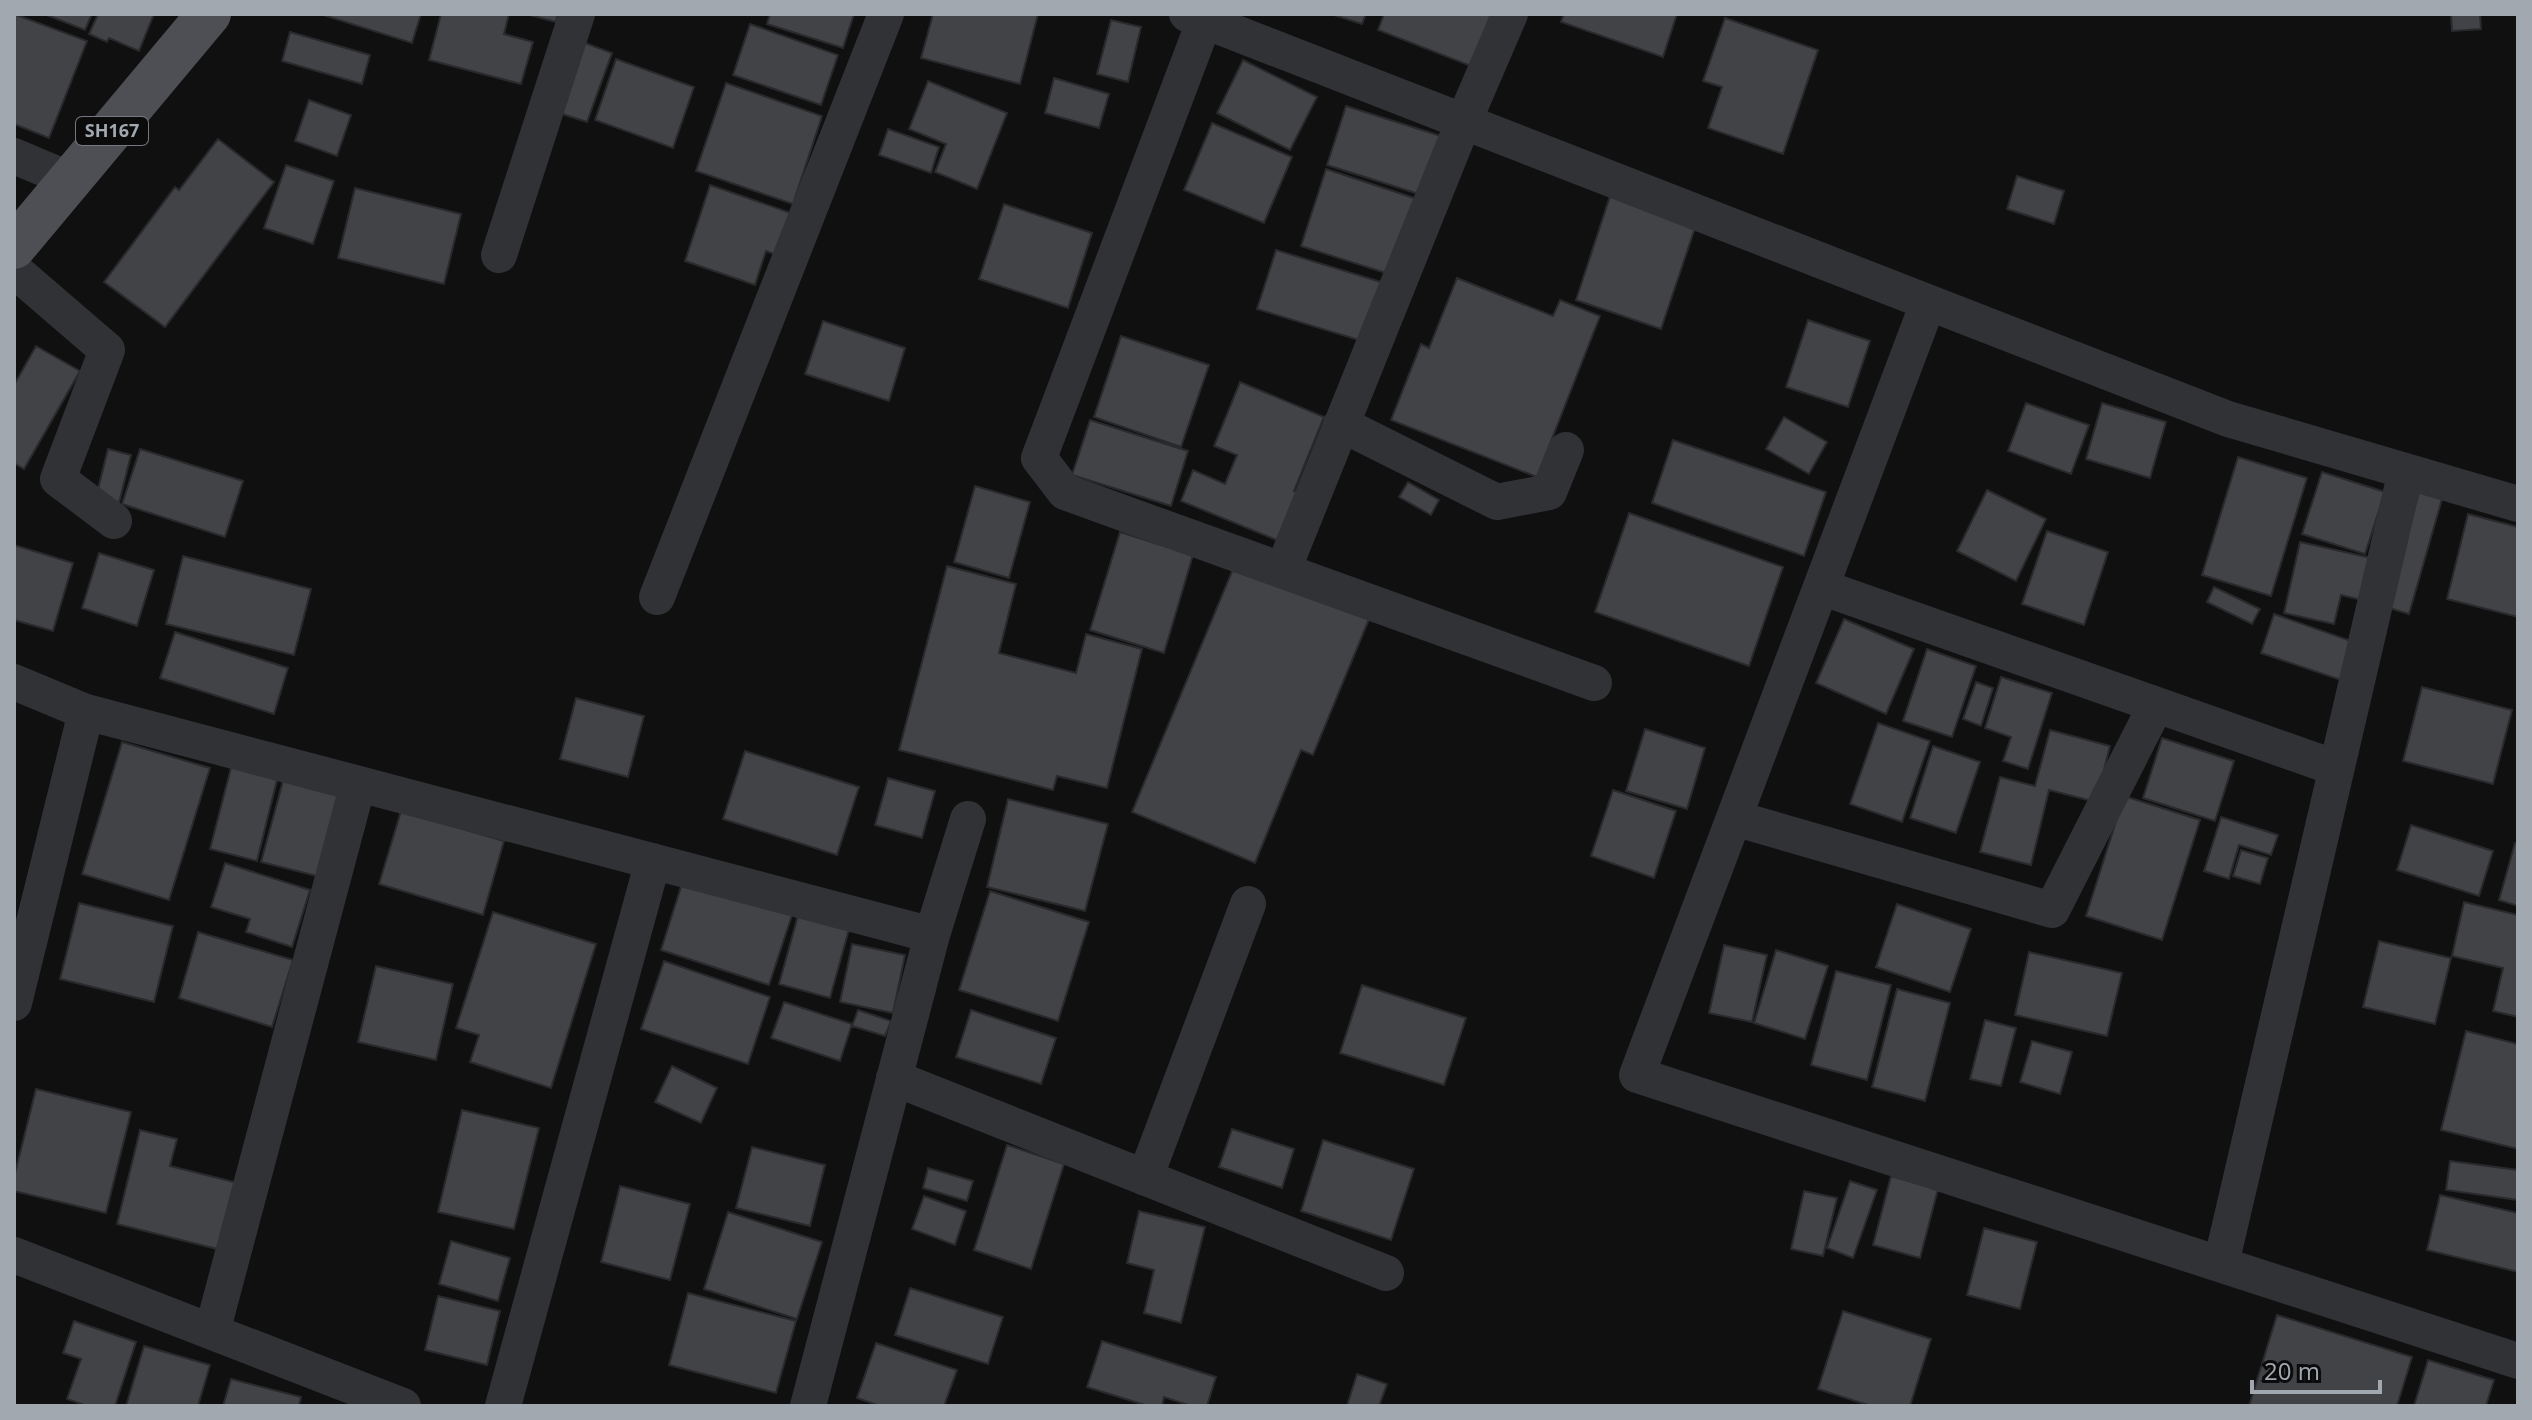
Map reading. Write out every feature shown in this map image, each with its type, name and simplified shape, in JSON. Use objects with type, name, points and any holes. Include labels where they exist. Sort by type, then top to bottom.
[{"type":"main road","name":"SH167","points":[[14,247],[209,14]]},
{"type":"street","points":[[499,255],[577,14]]},
{"type":"street","points":[[657,597],[886,14]]},
{"type":"street","points":[[1283,570],[1510,14]]},
{"type":"street","points":[[1594,683],[1065,492],[1039,458],[1200,16],[1463,123],[2228,419],[2518,504]]},
{"type":"street","points":[[14,156],[71,180]]},
{"type":"street","points":[[14,270],[107,350],[58,479],[114,521]]},
{"type":"street","points":[[1928,303],[1637,1075],[2518,1361]]},
{"type":"street","points":[[1341,424],[1497,502],[1549,492],[1566,450]]},
{"type":"street","points":[[2221,1264],[2406,471]]},
{"type":"street","points":[[1821,587],[2336,768]]},
{"type":"street","points":[[14,682],[86,712],[932,935]]},
{"type":"street","points":[[1734,818],[2052,910],[2156,705]]},
{"type":"street","points":[[14,1003],[86,712]]},
{"type":"street","points":[[212,1332],[358,784]]},
{"type":"street","points":[[808,1406],[932,935],[968,819]]},
{"type":"street","points":[[503,1406],[653,861]]},
{"type":"street","points":[[1145,1178],[1248,904]]},
{"type":"street","points":[[894,1078],[1386,1273]]},
{"type":"street","points":[[14,1255],[403,1406]]},
{"type":"building","points":[[14,14],[87,41],[49,138],[14,124]]},
{"type":"building","points":[[44,14],[92,14],[85,30]]},
{"type":"building","points":[[98,14],[154,14],[139,51],[109,38],[107,42],[89,34]]},
{"type":"building","points":[[327,14],[421,14],[412,43]]},
{"type":"building","points":[[441,14],[509,14],[504,34],[533,42],[521,84],[429,60]]},
{"type":"building","points":[[526,14],[558,14],[556,22]]},
{"type":"building","points":[[770,14],[854,14],[843,48],[767,24]]},
{"type":"building","points":[[933,14],[1038,14],[1020,84],[921,58]]},
{"type":"building","points":[[1331,14],[1366,14],[1362,24]]},
{"type":"building","points":[[1384,14],[1491,14],[1471,66],[1378,30]]},
{"type":"building","points":[[1564,14],[1677,14],[1663,57],[1561,22]]},
{"type":"building","points":[[2451,14],[2480,14],[2481,29],[2452,31]]},
{"type":"building","points":[[1725,18],[1818,50],[1783,154],[1708,128],[1722,87],[1703,81]]},
{"type":"building","points":[[1111,20],[1141,27],[1128,82],[1097,74]]},
{"type":"building","points":[[750,24],[838,55],[821,105],[733,75]]},
{"type":"building","points":[[290,32],[370,55],[362,84],[282,61]]},
{"type":"building","points":[[585,43],[612,53],[587,122],[559,113]]},
{"type":"building","points":[[616,59],[694,87],[673,148],[595,120]]},
{"type":"building","points":[[1243,60],[1317,97],[1290,150],[1217,113]]},
{"type":"building","points":[[1054,78],[1109,94],[1099,128],[1045,113]]},
{"type":"building","points":[[928,81],[1007,113],[977,189],[935,172],[946,144],[909,129]]},
{"type":"building","points":[[726,83],[822,116],[793,204],[696,171]]},
{"type":"building","points":[[309,100],[351,115],[337,156],[295,141]]},
{"type":"building","points":[[1346,106],[1444,137],[1425,196],[1327,165]]},
{"type":"building","points":[[1212,123],[1292,157],[1264,223],[1184,190]]},
{"type":"building","points":[[888,129],[939,147],[931,173],[879,155]]},
{"type":"building","points":[[218,139],[274,182],[165,327],[104,282],[175,187],[179,190]]},
{"type":"building","points":[[286,165],[334,181],[313,244],[264,228]]},
{"type":"building","points":[[1326,169],[1417,199],[1392,275],[1301,246]]},
{"type":"building","points":[[2017,176],[2064,191],[2054,224],[2007,209]]},
{"type":"building","points":[[710,185],[794,214],[780,256],[766,251],[755,285],[685,261]]},
{"type":"building","points":[[355,188],[461,214],[444,284],[338,258]]},
{"type":"building","points":[[1611,193],[1697,222],[1661,329],[1576,300]]},
{"type":"building","points":[[1004,204],[1092,233],[1068,308],[979,279]]},
{"type":"building","points":[[1276,250],[1381,282],[1362,341],[1257,309]]},
{"type":"building","points":[[1457,278],[1553,316],[1560,300],[1600,316],[1537,477],[1391,420],[1421,344],[1429,348]]},
{"type":"building","points":[[1808,320],[1870,341],[1848,407],[1786,387]]},
{"type":"building","points":[[823,321],[905,348],[889,401],[805,374]]},
{"type":"building","points":[[1121,336],[1209,365],[1181,447],[1094,417]]},
{"type":"building","points":[[36,346],[80,371],[24,469],[14,463],[14,385]]},
{"type":"building","points":[[1240,382],[1324,417],[1294,491],[1299,493],[1279,541],[1181,501],[1193,470],[1225,484],[1237,455],[1214,446]]},
{"type":"building","points":[[2026,403],[2089,425],[2071,474],[2008,451]]},
{"type":"building","points":[[2102,403],[2166,422],[2150,478],[2086,459]]},
{"type":"building","points":[[1784,417],[1827,442],[1809,474],[1766,449]]},
{"type":"building","points":[[1090,420],[1188,451],[1171,506],[1072,475]]},
{"type":"building","points":[[1673,440],[1826,492],[1804,556],[1652,503]]},
{"type":"building","points":[[108,449],[131,455],[119,503],[96,497]]},
{"type":"building","points":[[140,449],[243,481],[225,537],[122,504]]},
{"type":"building","points":[[2238,457],[2307,478],[2271,596],[2202,575]]},
{"type":"building","points":[[2322,472],[2385,492],[2365,554],[2302,534]]},
{"type":"building","points":[[1408,482],[1439,500],[1431,515],[1399,497]]},
{"type":"building","points":[[975,486],[1030,502],[1009,578],[954,562]]},
{"type":"building","points":[[1987,490],[2046,519],[2016,581],[1957,551]]},
{"type":"building","points":[[2419,492],[2442,499],[2409,614],[2386,607]]},
{"type":"building","points":[[1629,513],[1783,567],[1749,666],[1595,612]]},
{"type":"building","points":[[2468,514],[2518,527],[2518,617],[2447,599]]},
{"type":"building","points":[[2047,531],[2108,552],[2084,625],[2022,604]]},
{"type":"building","points":[[1120,532],[1193,555],[1164,653],[1090,630]]},
{"type":"building","points":[[2300,542],[2376,559],[2366,601],[2341,595],[2334,624],[2284,613]]},
{"type":"building","points":[[14,545],[73,563],[53,631],[14,620]]},
{"type":"building","points":[[99,553],[154,570],[137,626],[82,608]]},
{"type":"building","points":[[183,556],[311,589],[294,655],[166,624]]},
{"type":"building","points":[[1238,557],[1372,612],[1313,755],[1301,750],[1255,863],[1132,812]]},
{"type":"building","points":[[947,566],[1016,584],[999,653],[1076,673],[1086,634],[1142,649],[1107,788],[1057,776],[1053,790],[899,750]]},
{"type":"building","points":[[2214,587],[2260,609],[2252,624],[2207,602]]},
{"type":"building","points":[[2274,614],[2354,642],[2341,680],[2261,653]]},
{"type":"building","points":[[1844,619],[1914,649],[1886,714],[1816,683]]},
{"type":"building","points":[[175,632],[288,668],[274,714],[160,678]]},
{"type":"building","points":[[1927,649],[1976,666],[1952,737],[1903,721]]},
{"type":"building","points":[[2001,677],[2052,693],[2028,769],[2003,761],[2011,737],[1985,728]]},
{"type":"building","points":[[1976,682],[1993,688],[1981,726],[1963,719]]},
{"type":"building","points":[[2422,687],[2512,710],[2493,784],[2403,761]]},
{"type":"building","points":[[576,698],[644,716],[628,777],[560,759]]},
{"type":"building","points":[[1878,723],[1930,741],[1902,822],[1850,804]]},
{"type":"building","points":[[1645,729],[1705,748],[1687,809],[1626,791]]},
{"type":"building","points":[[2050,730],[2110,746],[2096,802],[2049,790],[2031,865],[1980,852],[2000,777],[2035,786]]},
{"type":"building","points":[[2162,738],[2234,761],[2215,821],[2143,798]]},
{"type":"building","points":[[122,742],[210,768],[169,900],[82,874]]},
{"type":"building","points":[[1933,746],[1980,762],[1956,833],[1910,818]]},
{"type":"building","points":[[745,751],[859,787],[837,855],[723,819]]},
{"type":"building","points":[[234,756],[280,768],[257,861],[210,849]]},
{"type":"building","points":[[286,770],[341,786],[317,876],[261,862]]},
{"type":"building","points":[[888,778],[935,791],[922,838],[875,825]]},
{"type":"building","points":[[1613,790],[1676,811],[1654,878],[1591,856]]},
{"type":"building","points":[[2124,796],[2200,820],[2162,940],[2086,916]]},
{"type":"building","points":[[1008,799],[1108,824],[1085,911],[987,887]]},
{"type":"building","points":[[401,811],[504,841],[483,915],[379,884]]},
{"type":"building","points":[[2221,817],[2278,835],[2271,855],[2239,845],[2229,879],[2204,871]]},
{"type":"building","points":[[2411,825],[2493,851],[2479,896],[2397,870]]},
{"type":"building","points":[[2515,843],[2518,844],[2518,906],[2499,900]]},
{"type":"building","points":[[2241,850],[2268,858],[2260,884],[2233,876]]},
{"type":"building","points":[[225,863],[310,890],[292,947],[246,932],[250,919],[211,907]]},
{"type":"building","points":[[685,874],[794,909],[769,985],[661,950]]},
{"type":"building","points":[[990,891],[1089,922],[1058,1021],[959,990]]},
{"type":"building","points":[[2464,902],[2518,915],[2518,1017],[2493,1011],[2503,968],[2452,956]]},
{"type":"building","points":[[79,903],[173,926],[154,1002],[60,979]]},
{"type":"building","points":[[1897,904],[1971,929],[1950,992],[1876,967]]},
{"type":"building","points":[[800,908],[851,922],[830,998],[779,984]]},
{"type":"building","points":[[493,912],[596,944],[551,1088],[470,1062],[479,1035],[456,1028]]},
{"type":"building","points":[[198,932],[293,960],[272,1027],[179,998]]},
{"type":"building","points":[[2379,941],[2451,958],[2435,1024],[2363,1007]]},
{"type":"building","points":[[852,944],[905,955],[893,1013],[840,1002]]},
{"type":"building","points":[[1724,945],[1767,955],[1752,1022],[1709,1013]]},
{"type":"building","points":[[1776,950],[1828,966],[1805,1039],[1754,1023]]},
{"type":"building","points":[[2029,952],[2122,973],[2107,1036],[2015,1015]]},
{"type":"building","points":[[664,961],[770,997],[748,1064],[641,1029]]},
{"type":"building","points":[[376,966],[453,984],[436,1060],[358,1042]]},
{"type":"building","points":[[1836,971],[1891,985],[1867,1080],[1811,1065]]},
{"type":"building","points":[[1362,985],[1466,1018],[1444,1085],[1340,1053]]},
{"type":"building","points":[[1897,989],[1950,1003],[1925,1101],[1872,1087]]},
{"type":"building","points":[[784,1002],[852,1024],[840,1061],[771,1038]]},
{"type":"building","points":[[858,1010],[891,1021],[885,1036],[852,1026]]},
{"type":"building","points":[[971,1010],[1056,1038],[1041,1084],[956,1057]]},
{"type":"building","points":[[1985,1020],[2016,1028],[2001,1086],[1970,1079]]},
{"type":"building","points":[[2466,1031],[2518,1044],[2518,1149],[2441,1130]]},
{"type":"building","points":[[2032,1041],[2072,1052],[2060,1094],[2020,1082]]},
{"type":"building","points":[[672,1066],[717,1088],[701,1123],[655,1102]]},
{"type":"building","points":[[36,1089],[131,1112],[106,1213],[14,1191],[14,1177]]},
{"type":"building","points":[[462,1110],[539,1128],[514,1229],[438,1212]]},
{"type":"building","points":[[1232,1129],[1294,1149],[1282,1188],[1219,1167]]},
{"type":"building","points":[[140,1130],[177,1139],[170,1166],[246,1185],[229,1252],[117,1224]]},
{"type":"building","points":[[1323,1140],[1414,1169],[1391,1240],[1301,1211]]},
{"type":"building","points":[[1007,1145],[1064,1164],[1031,1269],[974,1250]]},
{"type":"building","points":[[752,1147],[825,1165],[810,1226],[736,1208]]},
{"type":"building","points":[[2450,1161],[2518,1170],[2518,1200],[2446,1190]]},
{"type":"building","points":[[928,1168],[973,1181],[967,1201],[923,1188]]},
{"type":"building","points":[[1891,1176],[1938,1189],[1920,1258],[1873,1245]]},
{"type":"building","points":[[1850,1181],[1877,1190],[1853,1258],[1827,1248]]},
{"type":"building","points":[[620,1186],[690,1204],[670,1280],[601,1262]]},
{"type":"building","points":[[1804,1191],[1837,1198],[1823,1256],[1791,1249]]},
{"type":"building","points":[[2440,1195],[2518,1213],[2518,1272],[2427,1250]]},
{"type":"building","points":[[924,1196],[966,1211],[955,1245],[912,1229]]},
{"type":"building","points":[[1139,1211],[1205,1227],[1181,1323],[1144,1313],[1154,1270],[1127,1263]]},
{"type":"building","points":[[728,1212],[822,1242],[797,1319],[704,1289]]},
{"type":"building","points":[[1984,1228],[2037,1242],[2020,1309],[1967,1295]]},
{"type":"building","points":[[451,1241],[510,1258],[498,1301],[439,1284]]},
{"type":"building","points":[[910,1288],[1003,1317],[988,1364],[895,1335]]},
{"type":"building","points":[[688,1293],[796,1321],[776,1393],[669,1365]]},
{"type":"building","points":[[438,1296],[500,1311],[487,1365],[425,1350]]},
{"type":"building","points":[[1843,1311],[1931,1339],[1910,1406],[1871,1406],[1818,1389]]},
{"type":"building","points":[[2277,1315],[2412,1357],[2397,1406],[2249,1406]]},
{"type":"building","points":[[74,1321],[136,1342],[115,1406],[87,1406],[67,1399],[81,1359],[63,1353]]},
{"type":"building","points":[[1102,1341],[1216,1377],[1207,1406],[1191,1406],[1164,1397],[1162,1406],[1148,1406],[1087,1387]]},
{"type":"building","points":[[876,1343],[957,1370],[944,1406],[880,1406],[857,1398]]},
{"type":"building","points":[[144,1346],[210,1365],[198,1406],[126,1406]]},
{"type":"building","points":[[2428,1360],[2494,1380],[2486,1406],[2414,1406]]},
{"type":"building","points":[[1357,1374],[1387,1384],[1379,1406],[1347,1406]]},
{"type":"building","points":[[231,1379],[301,1397],[299,1406],[223,1406]]}]
